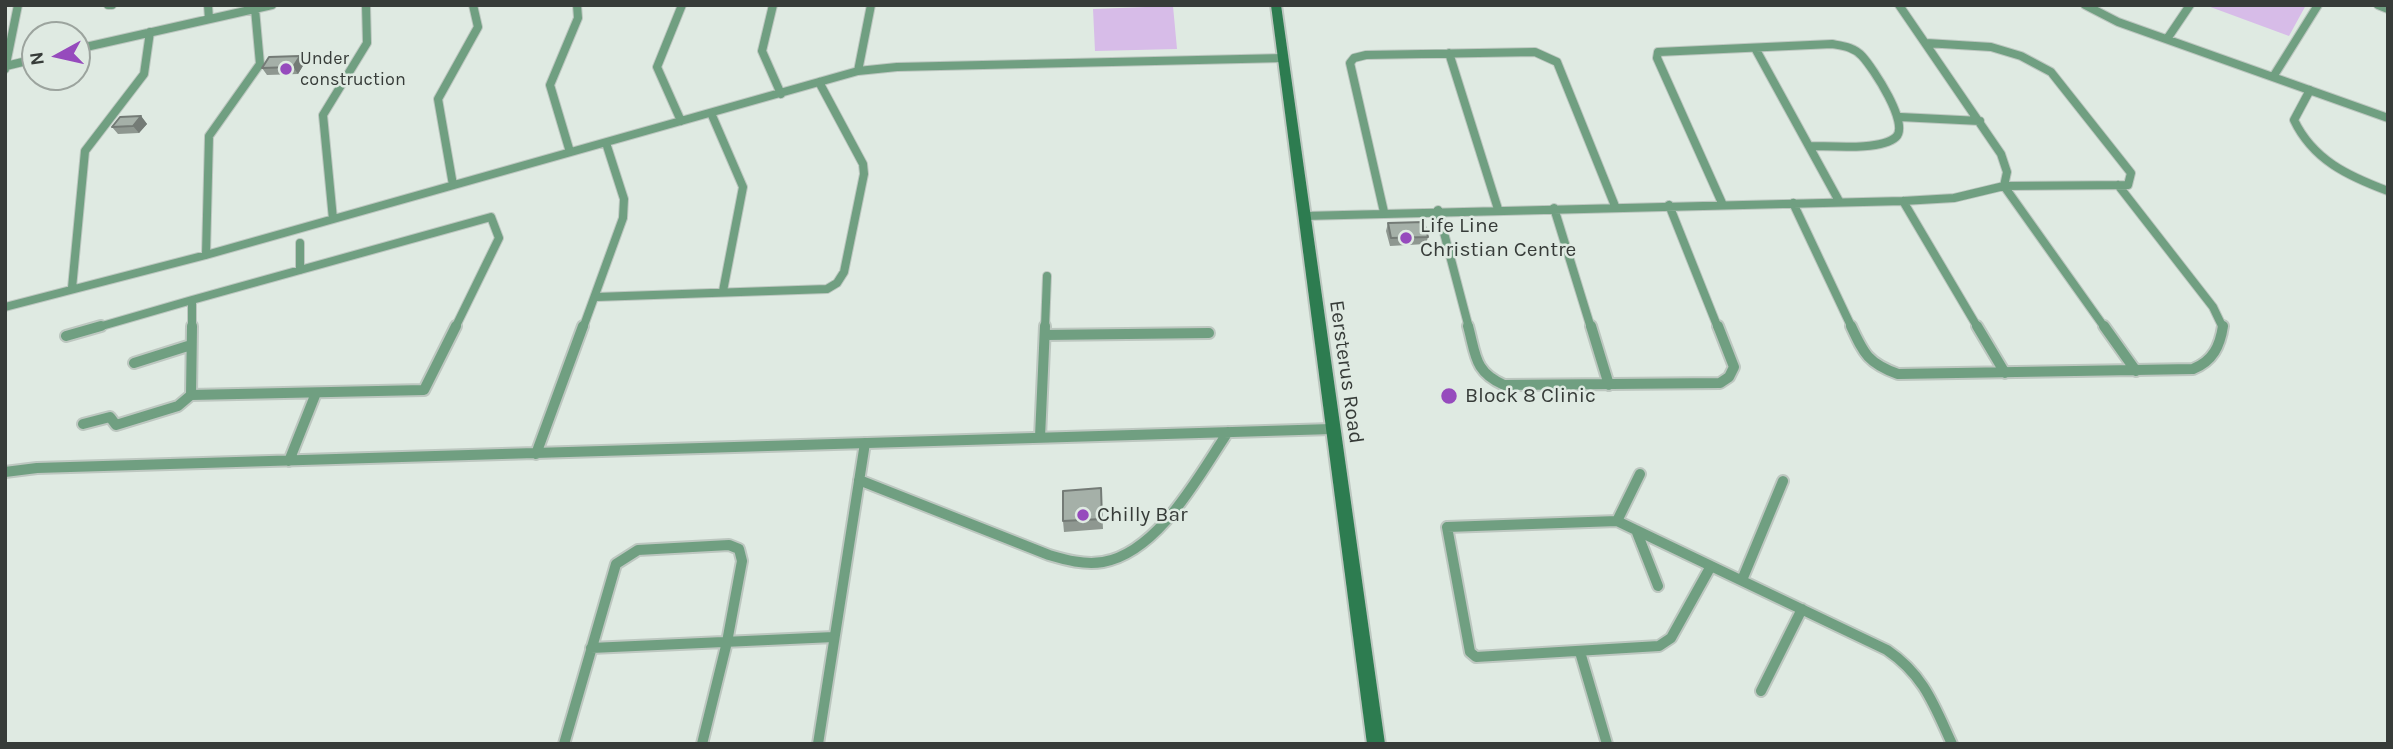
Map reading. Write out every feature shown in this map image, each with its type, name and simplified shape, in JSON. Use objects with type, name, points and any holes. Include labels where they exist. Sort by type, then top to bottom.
[{"type":"street","points":[[6,67],[10,31],[18,5]]},
{"type":"street","points":[[208,5],[209,19]]},
{"type":"street","points":[[91,46],[272,5]]},
{"type":"street","points":[[333,219],[323,115],[368,43],[366,5]]},
{"type":"street","points":[[453,185],[438,99],[478,26],[474,5]]},
{"type":"street","points":[[570,152],[550,85],[578,18],[577,5]]},
{"type":"street","points":[[681,121],[657,67],[682,5]]},
{"type":"street","points":[[773,5],[762,51],[781,94]]},
{"type":"street","points":[[858,71],[871,5]]},
{"type":"street","name":"Eersterus Road","points":[[1276,5],[1376,744]]},
{"type":"street","points":[[1899,5],[2001,154],[2007,172],[2004,186],[2136,371]]},
{"type":"street","points":[[2085,5],[2118,22],[2388,118]]},
{"type":"street","points":[[2167,39],[2190,5]]},
{"type":"street","points":[[2273,77],[2318,5]]},
{"type":"street","points":[[2378,5],[2388,9]]},
{"type":"street","points":[[206,255],[208,139],[260,64],[255,9]]},
{"type":"street","points":[[72,288],[85,151],[144,74],[150,32]]},
{"type":"street","points":[[1304,216],[1438,210],[1903,201],[1954,198],[2004,186],[2127,185],[2132,173],[2051,72],[2031,61],[1978,42],[1926,43]]},
{"type":"street","points":[[1722,203],[1657,58],[1658,52],[1832,44],[1849,47],[1861,55],[1900,117],[1901,128],[1896,138],[1882,144],[1810,146]]},
{"type":"street","points":[[1755,48],[1839,201]]},
{"type":"street","points":[[1384,212],[1350,63],[1354,58],[1366,55],[1535,52],[1548,56],[1557,62],[1615,206]]},
{"type":"street","points":[[1450,53],[1497,209]]},
{"type":"street","points":[[5,307],[206,255],[858,71],[897,67],[1284,58]]},
{"type":"street","points":[[596,297],[827,289],[837,283],[844,272],[864,183],[863,164],[819,82]]},
{"type":"street","points":[[2310,90],[2294,120],[2309,145],[2338,171],[2388,191]]},
{"type":"street","points":[[711,113],[743,187],[723,291]]},
{"type":"street","points":[[1900,117],[1980,121]]},
{"type":"street","points":[[536,454],[596,297],[624,208],[606,143]]},
{"type":"street","points":[[1793,202],[1866,357],[1881,368],[1898,374],[2136,371],[2193,369],[2203,366],[2213,358],[2222,326],[2213,307],[2118,186]]},
{"type":"street","points":[[1903,201],[2006,373]]},
{"type":"street","points":[[1438,210],[1479,368],[1488,378],[1504,386],[1720,383],[1729,377],[1734,367],[1669,205]]},
{"type":"street","points":[[1554,208],[1609,385]]},
{"type":"street","points":[[66,336],[487,217],[491,217],[500,235],[424,390],[191,396],[181,405],[116,425],[110,418],[83,424]]},
{"type":"street","points":[[300,243],[300,270]]},
{"type":"street","points":[[1040,437],[1047,276]]},
{"type":"street","points":[[191,396],[192,300]]},
{"type":"street","points":[[1045,335],[1209,333]]},
{"type":"street","points":[[134,363],[191,345]]},
{"type":"street","points":[[289,461],[316,393]]},
{"type":"street","points":[[5,472],[37,468],[1332,429]]},
{"type":"street","points":[[859,480],[1049,555],[1078,563],[1107,562],[1133,551],[1174,510],[1228,432]]},
{"type":"street","points":[[818,744],[865,443]]},
{"type":"street","points":[[1617,521],[1640,474]]},
{"type":"street","points":[[1742,580],[1783,481]]},
{"type":"street","points":[[1711,565],[1671,638],[1659,646],[1643,649],[1473,655],[1447,527],[1617,521],[1711,565],[1887,650],[1908,664],[1923,683],[1952,744]]},
{"type":"street","points":[[1636,530],[1658,586]]},
{"type":"street","points":[[564,744],[616,564],[638,550],[729,545],[739,549],[742,561],[727,642],[702,744]]},
{"type":"street","points":[[1761,691],[1802,609]]},
{"type":"street","points":[[591,648],[834,637]]},
{"type":"street","points":[[1580,652],[1607,744]]},
{"type":"shaded area","points":[[2205,5],[2306,5],[2289,36]]},
{"type":"shaded area","points":[[1173,6],[1177,49],[1095,51],[1093,9]]},
{"type":"building","points":[[300,56],[293,67],[262,68],[269,57]]},
{"type":"building","points":[[141,116],[133,126],[112,127],[120,117]]},
{"type":"building","points":[[1424,222],[1428,237],[1391,238],[1388,223]]},
{"type":"building","name":"Chilly Bar","points":[[1101,488],[1102,519],[1063,521],[1063,491]]},
{"type":"place","name":"Under construction","points":[[286,69]]},
{"type":"place","name":"Life Line Christian Centre","points":[[1406,238]]},
{"type":"place","name":"Block 8 Clinic","points":[[1449,396]]},
{"type":"place","name":"Chilly Bar","points":[[1083,515]]}]
